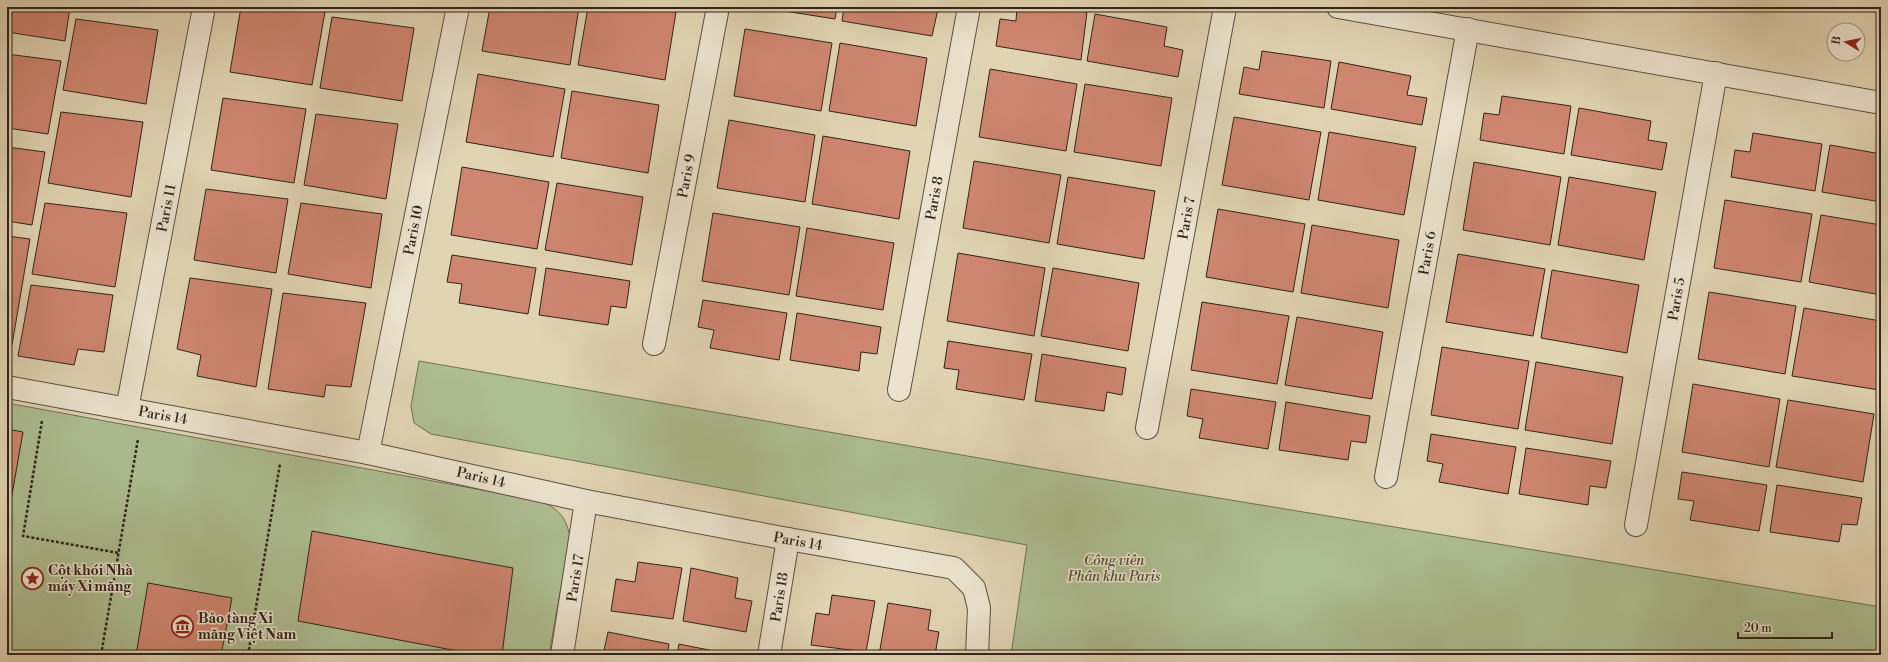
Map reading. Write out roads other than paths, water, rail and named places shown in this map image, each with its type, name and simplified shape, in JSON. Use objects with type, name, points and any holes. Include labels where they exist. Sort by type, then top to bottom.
[{"type":"lane","name":"Paris 11","points":[[127,409],[204,7]]},
{"type":"lane","name":"Paris 10","points":[[368,453],[458,7]]},
{"type":"lane","name":"Paris 9","points":[[654,344],[718,7]]},
{"type":"lane","name":"Paris 8","points":[[899,390],[969,7]]},
{"type":"lane","name":"Paris 7","points":[[1147,428],[1225,7]]},
{"type":"lane","points":[[1338,7],[1881,103]]},
{"type":"lane","name":"Paris 6","points":[[1386,477],[1468,29]]},
{"type":"lane","name":"Paris 5","points":[[1636,525],[1716,73]]},
{"type":"lane","name":"Paris 14","points":[[7,387],[368,453],[586,501],[788,539],[954,568],[974,588],[979,608],[976,655]]},
{"type":"lane","name":"Paris 17","points":[[562,655],[586,501]]},
{"type":"lane","name":"Paris 18","points":[[769,655],[788,539]]},
{"type":"place","name":"Cột khói Nhà máy Xi măng","points":[[33,578]]},
{"type":"place","name":"Bảo tàng Xi măng Việt Nam","points":[[183,626]]},
{"type":"park label","name":"Công viên Phân khu Paris","points":[[1114,568]]}]
